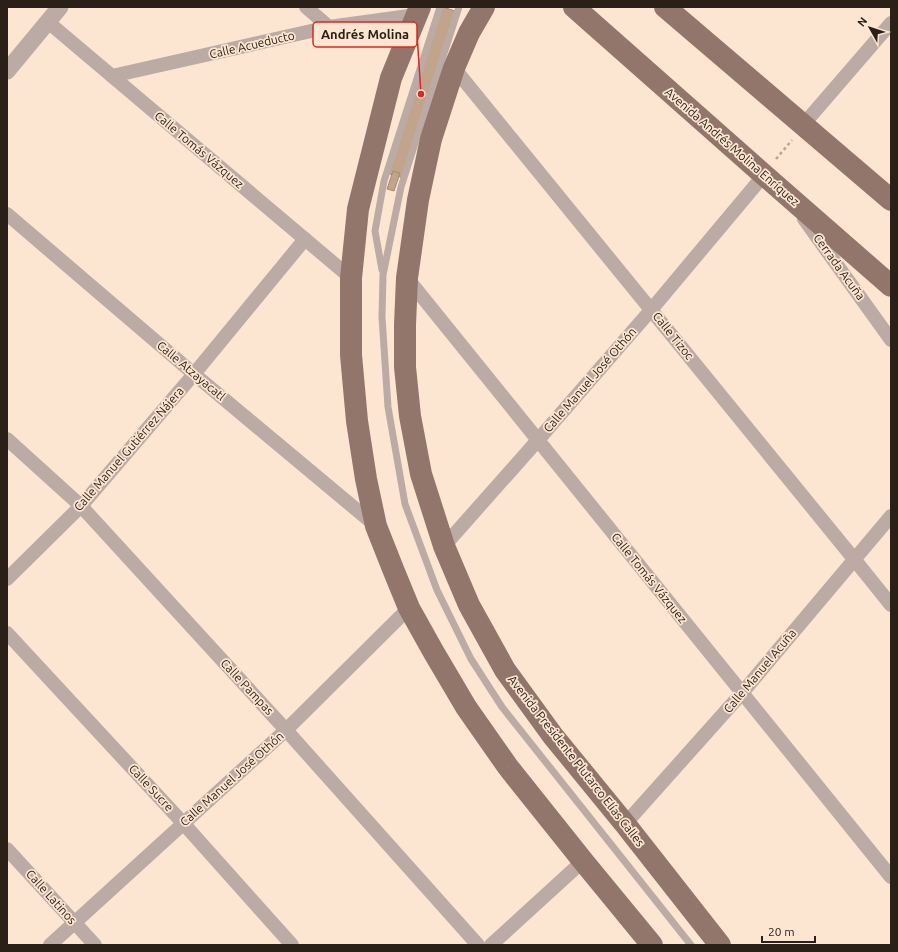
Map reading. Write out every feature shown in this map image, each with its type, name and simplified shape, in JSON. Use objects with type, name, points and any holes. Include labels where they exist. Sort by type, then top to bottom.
[{"type":"main road","name":"Avenida Presidente Plutarco Elías Calles","points":[[484,7],[469,33],[454,68],[430,140],[418,200],[408,278],[405,325],[405,367],[410,416],[421,474],[444,546],[469,605],[505,670],[553,736],[625,824],[720,945]]},
{"type":"main road","name":"Avenida Andrés Molina Enríquez","points":[[574,7],[891,286]]},
{"type":"main road","points":[[665,7],[891,200]]},
{"type":"main road","points":[[418,11],[391,78],[358,210],[351,278],[351,355],[357,421],[366,479],[376,526],[409,608],[470,713],[508,767],[652,945]]},
{"type":"street","points":[[7,71],[60,7]]},
{"type":"street","points":[[306,7],[330,27]]},
{"type":"street","name":"Calle Acueducto","points":[[112,76],[330,27],[418,11]]},
{"type":"street","name":"Calle Tomás Vázquez","points":[[48,22],[351,278]]},
{"type":"street","points":[[803,125],[891,23]]},
{"type":"street","name":"Calle Tizoc","points":[[454,68],[891,605]]},
{"type":"street","name":"Calle Manuel José Othón","points":[[444,546],[651,310],[764,175]]},
{"type":"street","name":"Cerrada Acuña","points":[[786,194],[891,340]]},
{"type":"street","name":"Calle Atzayacatl","points":[[7,214],[194,374],[376,526]]},
{"type":"street","name":"Calle Manuel Gutiérrez Nájera","points":[[7,579],[80,506],[194,374],[305,239]]},
{"type":"street","name":"Calle Tomás Vázquez","points":[[408,278],[891,877]]},
{"type":"street","name":"Calle Pampas","points":[[7,439],[80,506],[286,730],[478,945]]},
{"type":"street","name":"Calle Manuel Acuña","points":[[625,824],[742,693],[891,516]]},
{"type":"street","name":"Calle Manuel José Othón","points":[[50,945],[286,730],[409,608]]},
{"type":"street","name":"Calle Sucre","points":[[7,633],[184,823],[292,945]]},
{"type":"street","name":"Calle Latinos","points":[[7,849],[94,945]]},
{"type":"street","points":[[491,945],[583,861]]},
{"type":"lane","points":[[383,275],[375,231],[384,181],[440,7]]},
{"type":"lane","points":[[459,7],[401,186],[383,275],[382,317],[388,407],[405,504],[437,590],[471,659],[502,707],[691,945]]},
{"type":"path","points":[[764,175],[803,125]]},
{"type":"building","points":[[443,7],[458,12],[404,178],[386,173]]},
{"type":"building","points":[[393,171],[400,173],[394,191],[387,189]]},
{"type":"place","name":"Andrés Molina","points":[[421,94]]}]
